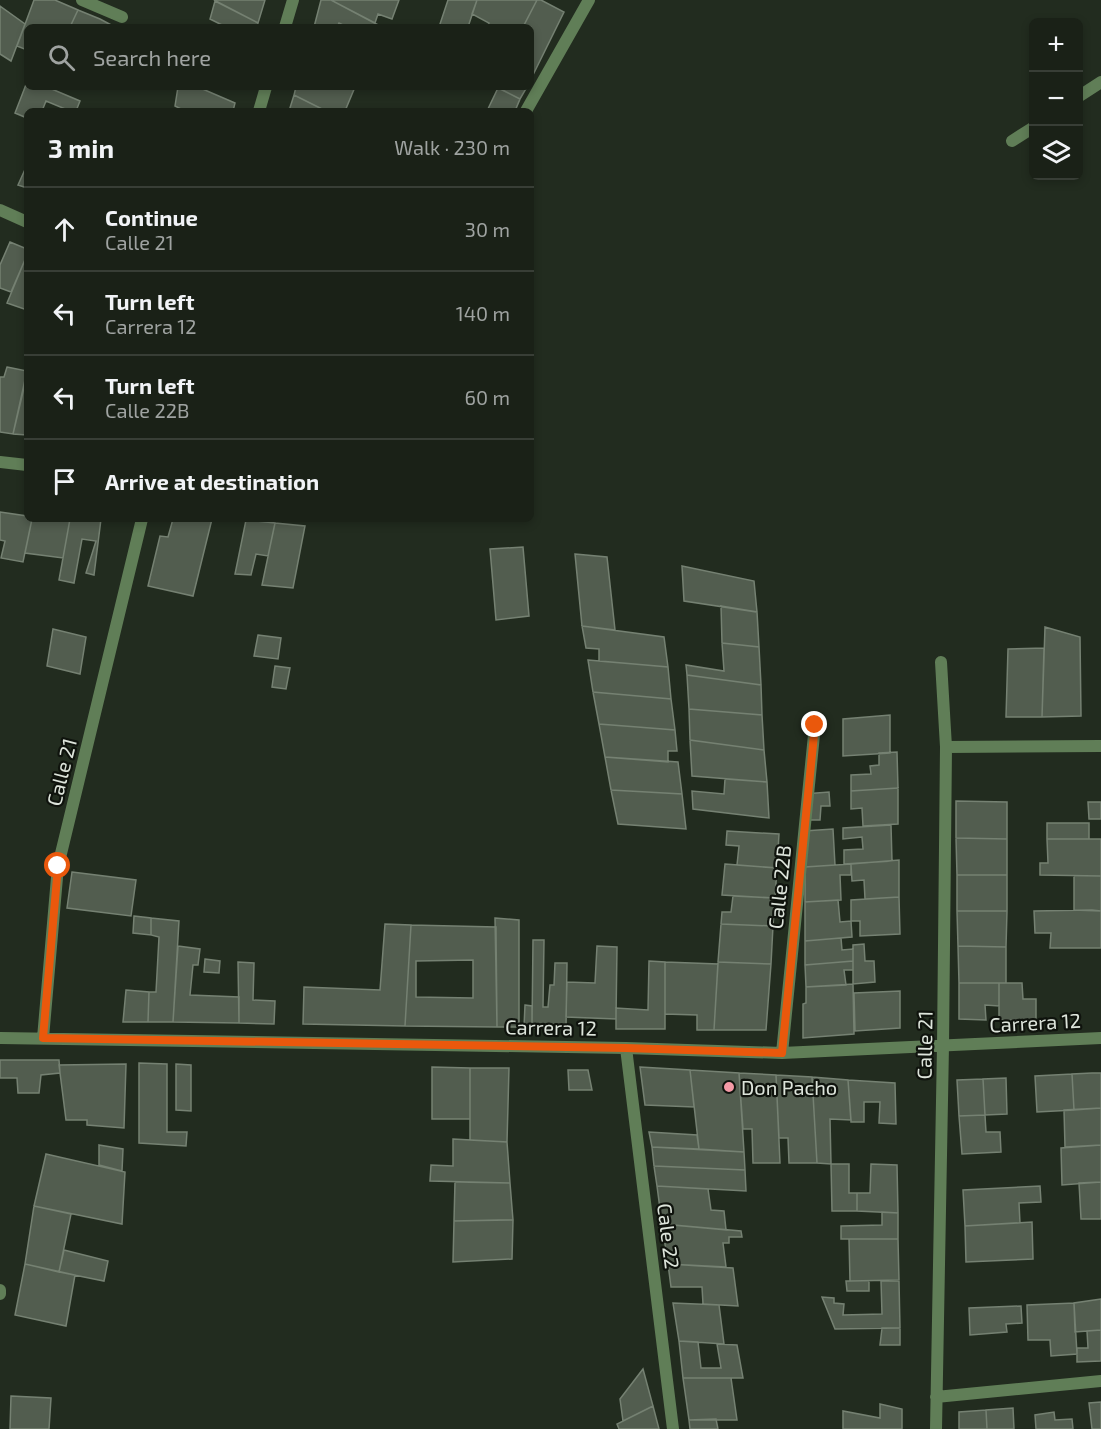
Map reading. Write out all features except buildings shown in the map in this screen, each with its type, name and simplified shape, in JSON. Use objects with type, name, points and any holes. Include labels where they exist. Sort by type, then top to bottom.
[{"type":"street","points":[[82,0],[122,17]]},
{"type":"street","points":[[286,24],[293,0]]},
{"type":"street","points":[[528,108],[589,0]]},
{"type":"street","points":[[1083,94],[1101,82]]},
{"type":"street","points":[[260,108],[265,90]]},
{"type":"street","points":[[1012,141],[1029,130]]},
{"type":"street","points":[[0,210],[24,221]]},
{"type":"street","points":[[0,462],[24,465]]},
{"type":"street","name":"Calle 21","points":[[43,1038],[58,866],[141,522]]},
{"type":"street","name":"Calle 21","points":[[936,1429],[946,747],[941,662]]},
{"type":"street","name":"Calle 22B","points":[[782,1053],[815,725]]},
{"type":"street","points":[[946,747],[1101,746]]},
{"type":"street","name":"Carrera 12","points":[[0,1038],[626,1048],[782,1053],[1101,1038]]},
{"type":"street","name":"Cale 22","points":[[626,1048],[673,1429]]},
{"type":"street","points":[[936,1397],[1101,1381]]},
{"type":"place","name":"Don Pacho","points":[[729,1087]]},
{"type":"route","points":[[58,866],[43,1038],[626,1048],[782,1053],[815,725]]}]
